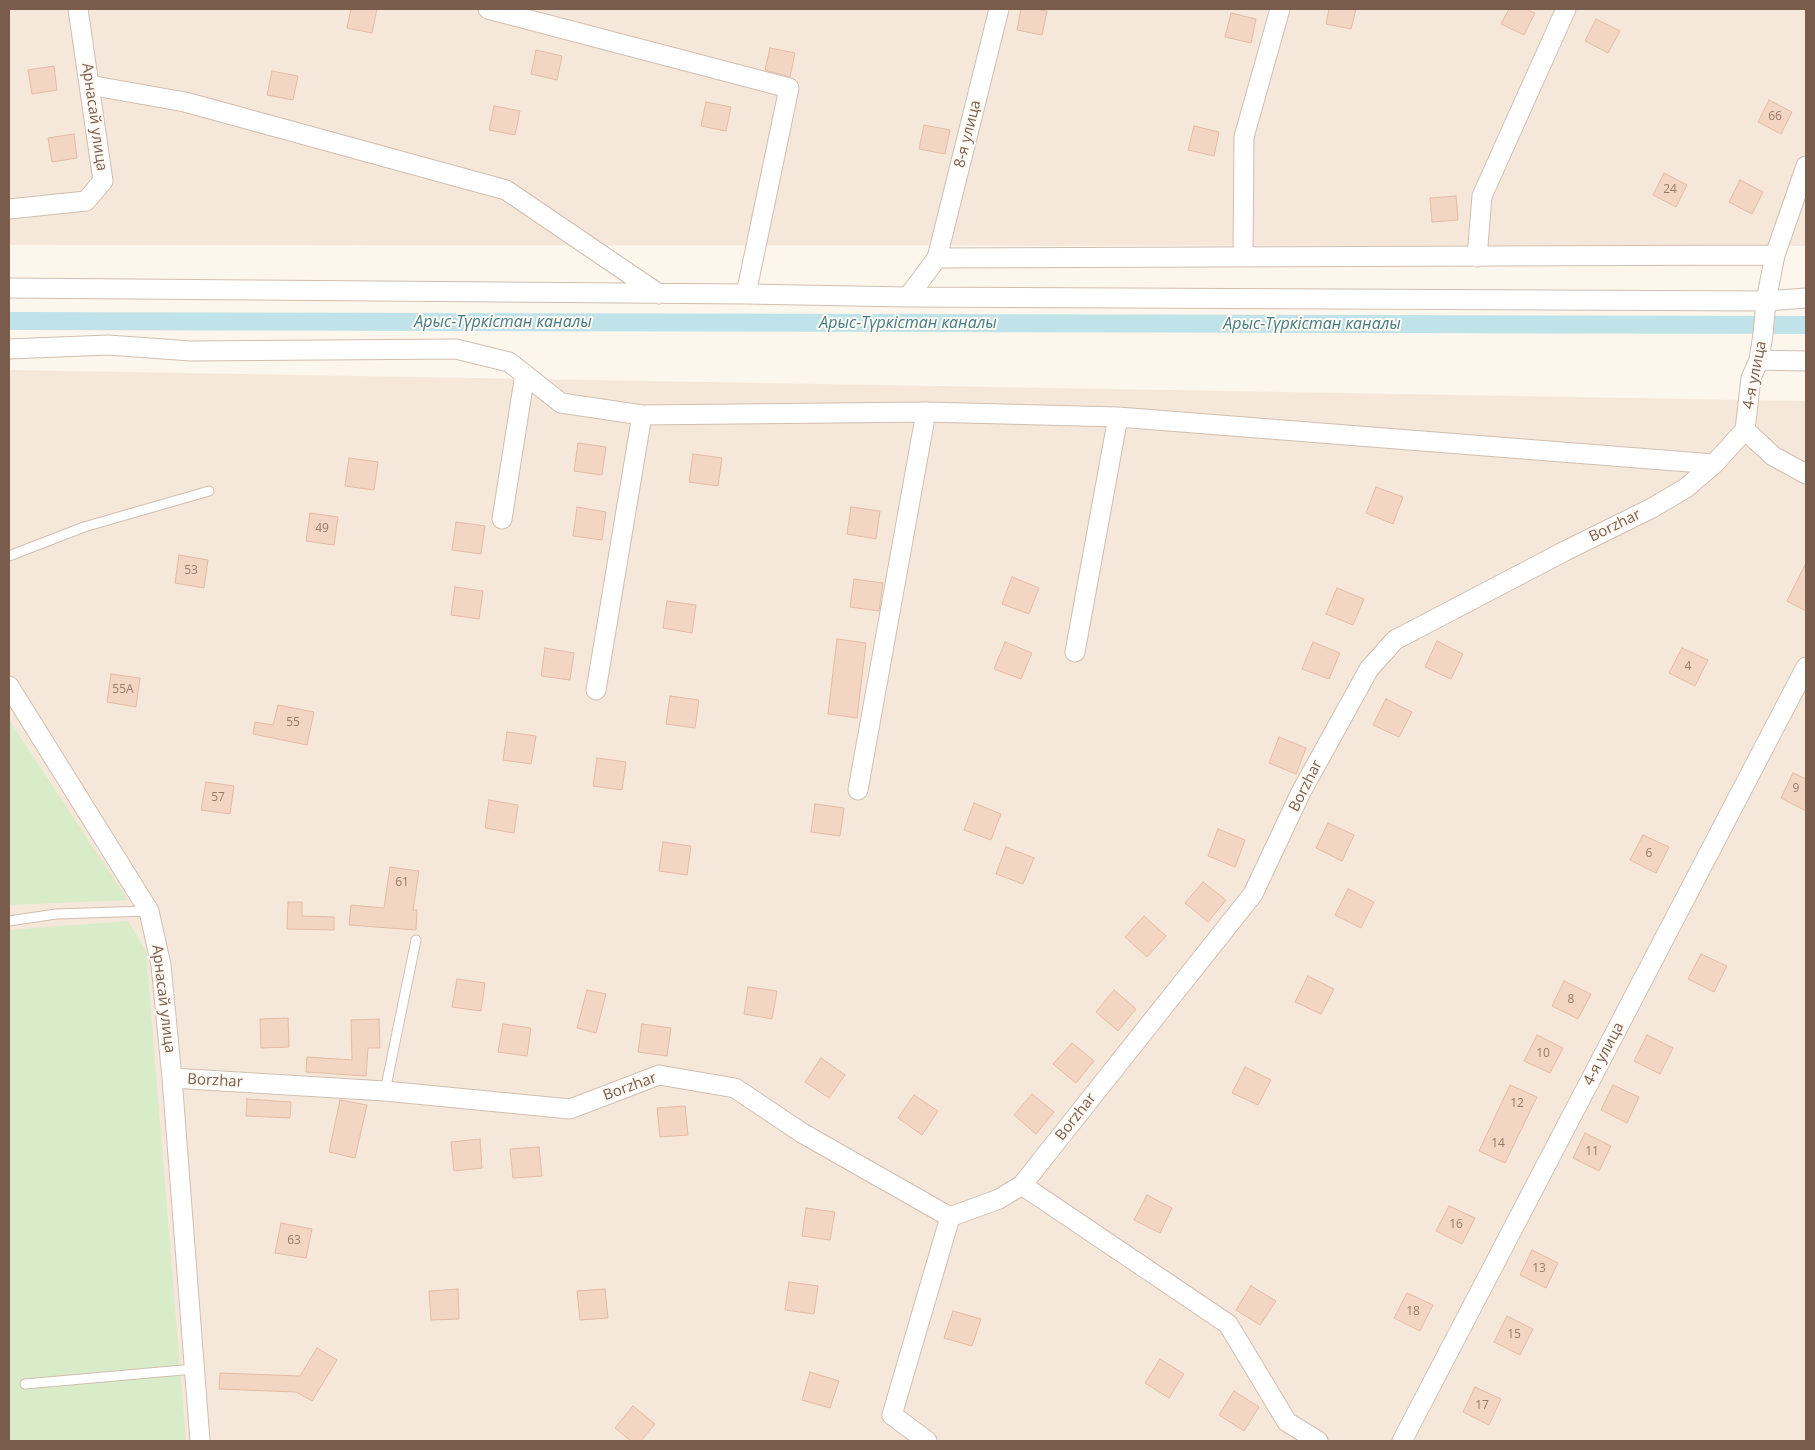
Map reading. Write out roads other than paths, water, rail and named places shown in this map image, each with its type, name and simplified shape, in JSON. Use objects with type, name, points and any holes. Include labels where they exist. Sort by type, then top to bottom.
[{"type":"street","name":"Арнасай улица","points":[[9,209],[86,201],[103,180],[78,9]]},
{"type":"street","points":[[488,9],[789,88],[746,294]]},
{"type":"street","name":"8-я улица","points":[[937,258],[999,9]]},
{"type":"street","points":[[1243,257],[1244,137],[1280,9]]},
{"type":"street","points":[[1477,257],[1482,196],[1566,9]]},
{"type":"street","points":[[89,85],[185,102],[506,190],[659,294]]},
{"type":"street","name":"4-я улица","points":[[1806,166],[1775,255],[1759,360],[1752,378],[1745,430],[1773,456],[1806,474]]},
{"type":"street","points":[[908,297],[937,258],[1775,255]]},
{"type":"street","points":[[9,288],[746,294],[1766,307],[1806,297]]},
{"type":"street","points":[[9,350],[108,345],[191,351],[456,350],[510,362],[561,403],[642,415],[926,412],[1118,417],[1714,464]]},
{"type":"street","points":[[1759,360],[1806,361]]},
{"type":"street","points":[[502,520],[525,374]]},
{"type":"street","points":[[858,790],[926,412]]},
{"type":"street","points":[[596,690],[642,415]]},
{"type":"street","points":[[1075,652],[1118,417]]},
{"type":"street","name":"Borzhar","points":[[172,1078],[385,1091],[570,1109],[659,1075],[736,1088],[802,1133],[950,1217],[999,1199],[1022,1185],[1253,894],[1302,792],[1369,669],[1395,640],[1652,508],[1686,488],[1714,464],[1745,430]]},
{"type":"street","name":"4-я улица","points":[[1402,1441],[1806,667]]},
{"type":"street","name":"Арнасай улица","points":[[9,686],[148,911],[161,965],[172,1078],[200,1441]]},
{"type":"street","points":[[1022,1185],[1228,1324],[1287,1422],[1318,1441]]},
{"type":"street","points":[[927,1441],[892,1415],[950,1217]]},
{"type":"lane","points":[[9,556],[84,526],[209,491]]},
{"type":"lane","points":[[9,921],[56,914],[148,911]]},
{"type":"lane","points":[[385,1091],[416,940]]},
{"type":"lane","points":[[25,1384],[194,1369]]},
{"type":"waterway","name":"Арыс-Түркістан каналы","points":[[9,321],[1806,325]]}]
